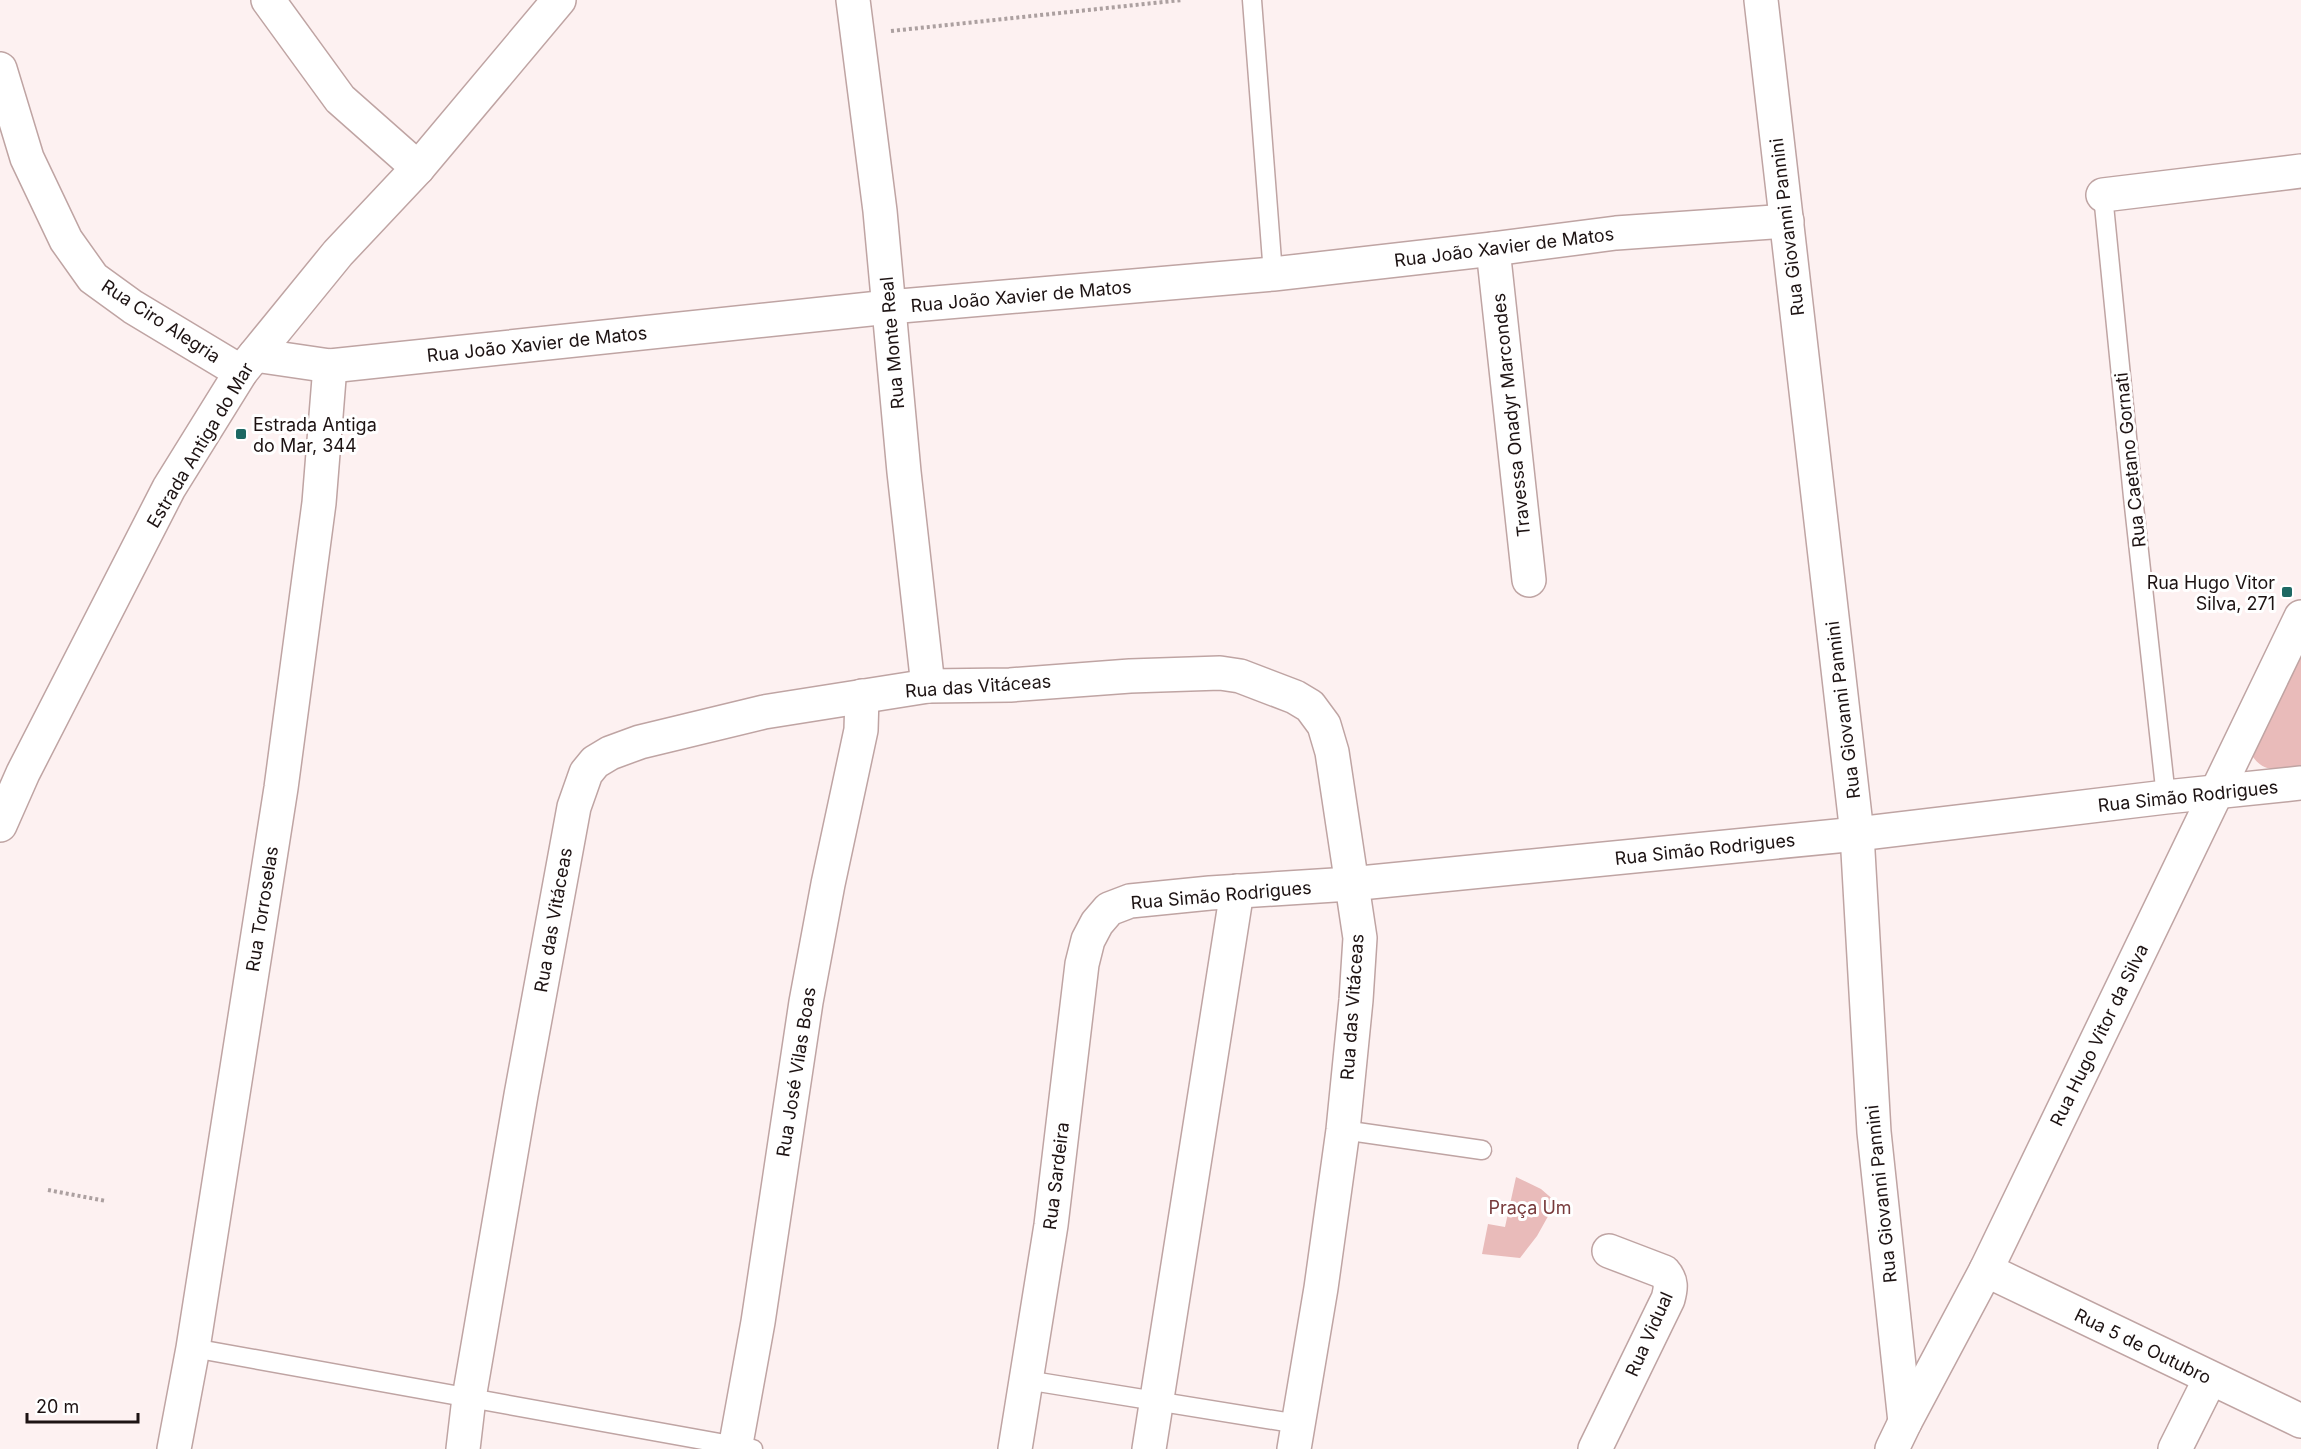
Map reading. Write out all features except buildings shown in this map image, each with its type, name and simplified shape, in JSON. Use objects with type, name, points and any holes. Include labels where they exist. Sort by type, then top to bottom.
[{"type":"street","points":[[268,0],[340,99],[418,168]]},
{"type":"street","name":"Estrada Antiga do Mar","points":[[0,825],[23,773],[169,488],[248,363],[338,253],[418,168],[559,0]]},
{"type":"street","name":"Rua Monte Real","points":[[853,0],[880,211],[928,686]]},
{"type":"street","name":"Rua Giovanni Pannini","points":[[1761,0],[1857,834],[1874,1132],[1899,1435]]},
{"type":"street","name":"Rua Ciro Alegria","points":[[0,69],[27,158],[66,240],[93,278],[133,307],[248,363]]},
{"type":"street","points":[[2103,195],[2301,171]]},
{"type":"street","name":"Rua João Xavier de Matos","points":[[248,363],[330,366],[888,307],[1273,274],[1616,233],[1787,221]]},
{"type":"street","name":"Travessa Onadyr Marcondes","points":[[1493,249],[1529,580]]},
{"type":"street","name":"Rua Torroselas","points":[[174,1449],[193,1348],[283,777],[320,503],[330,366]]},
{"type":"street","name":"Rua Hugo Vitor da Silva","points":[[1899,1435],[1986,1270],[2301,617]]},
{"type":"street","name":"Rua das Vitáceas","points":[[463,1449],[549,941],[574,807],[586,773],[595,762],[610,753],[640,742],[764,712],[928,686],[1010,685],[1130,676],[1220,673],[1254,680],[1295,697],[1310,706],[1318,715],[1326,734],[1337,783],[1350,884],[1360,938],[1343,1130],[1321,1288],[1296,1437]]},
{"type":"street","name":"Rua José Vilas Boas","points":[[741,1448],[806,1002],[828,884],[859,740],[862,696]]},
{"type":"street","name":"Rua Simão Rodrigues","points":[[1109,909],[1130,901],[1350,884],[1857,834],[2301,783]]},
{"type":"street","points":[[1149,1449],[1237,891]]},
{"type":"street","name":"Rua Sardeira","points":[[1015,1449],[1052,1214],[1082,964],[1088,940],[1097,923],[1109,909]]},
{"type":"street","name":"Rua Vidual","points":[[1595,1449],[1668,1299],[1671,1288],[1670,1279],[1664,1272],[1609,1251]]},
{"type":"street","name":"Rua 5 de Outubro","points":[[1986,1270],[2301,1421]]},
{"type":"street","points":[[2175,1449],[2210,1379]]},
{"type":"lane","points":[[1252,0],[1273,274]]},
{"type":"lane","name":"Rua Caetano Gornati","points":[[2103,195],[2166,797]]},
{"type":"lane","points":[[1343,1130],[1482,1150]]},
{"type":"lane","points":[[193,1348],[741,1448]]},
{"type":"lane","points":[[1026,1380],[1158,1400],[1296,1437]]},
{"type":"path","points":[[856,35],[1182,0]]},
{"type":"path","points":[[48,1190],[106,1202]]},
{"type":"green space","points":[[2301,631],[2301,768],[2269,768],[2258,762],[2248,748]]},
{"type":"green space","name":"Praça Um","points":[[1516,1177],[1541,1189],[1556,1202],[1537,1236],[1520,1258],[1482,1254],[1488,1224],[1505,1227]]},
{"type":"place","name":"Estrada Antiga do Mar, 344","points":[[241,434]]},
{"type":"place","name":"Rua Hugo Vitor Silva, 271","points":[[2287,592]]}]
